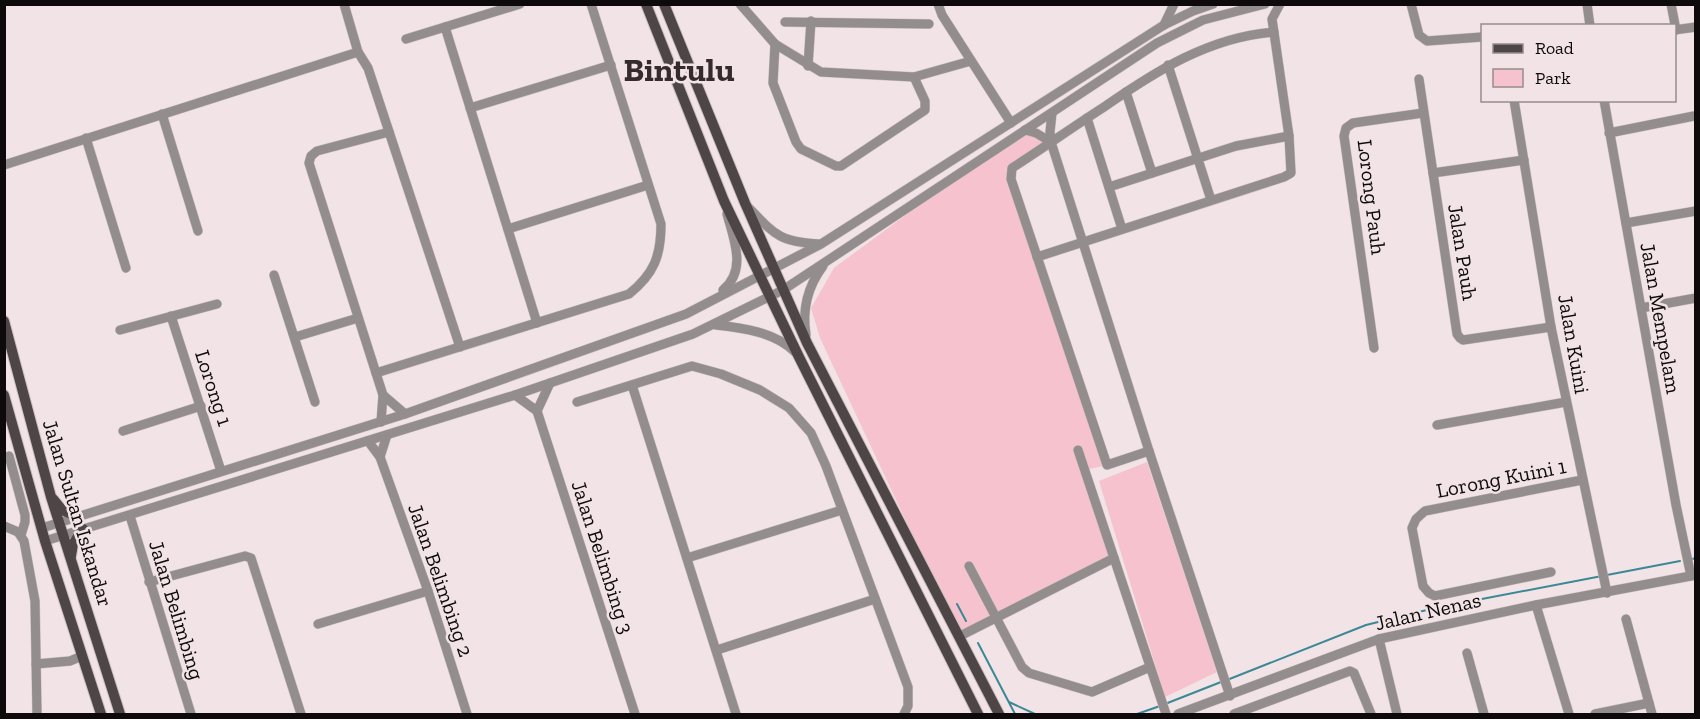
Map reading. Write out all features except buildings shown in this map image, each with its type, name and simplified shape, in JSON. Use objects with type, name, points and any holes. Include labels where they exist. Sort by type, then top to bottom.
[{"type":"main road","points":[[646,4],[724,201],[975,712]]},
{"type":"main road","points":[[664,4],[745,203],[807,343],[999,714]]},
{"type":"main road","name":"Jalan Sultan Iskandar","points":[[4,321],[51,497],[120,714]]},
{"type":"main road","name":"Jalan Sultan Iskandar","points":[[4,395],[7,415],[45,541],[101,714]]},
{"type":"main road","points":[[51,497],[62,510],[78,517]]},
{"type":"main road","points":[[70,560],[73,544],[83,530]]},
{"type":"street","points":[[344,4],[358,52],[368,68],[460,347]]},
{"type":"street","points":[[406,39],[520,4]]},
{"type":"street","points":[[376,374],[629,294],[644,283],[656,263],[661,242],[661,224],[591,4]]},
{"type":"street","points":[[740,4],[775,44],[821,72],[914,77],[971,61]]},
{"type":"street","points":[[938,4],[942,15],[1011,123]]},
{"type":"street","points":[[1164,25],[1174,4]]},
{"type":"street","points":[[42,528],[381,422],[686,314],[821,244],[1164,25],[1213,4]]},
{"type":"street","points":[[45,541],[515,396],[714,325],[783,290],[1156,43],[1203,20],[1265,4]]},
{"type":"street","points":[[1037,257],[1289,174],[1292,171],[1272,19],[1280,4]]},
{"type":"street","points":[[1411,4],[1419,35],[1427,41],[1481,37]]},
{"type":"street","points":[[1587,4],[1590,24]]},
{"type":"street","points":[[1671,4],[1674,24]]},
{"type":"street","points":[[1253,6],[1272,19]]},
{"type":"street","points":[[808,66],[811,21]]},
{"type":"street","points":[[785,22],[929,24]]},
{"type":"street","points":[[445,27],[537,323]]},
{"type":"street","points":[[1676,30],[1695,27]]},
{"type":"street","points":[[1149,451],[1107,465],[1011,178],[1012,168],[1168,65],[1202,49],[1234,38],[1274,32]]},
{"type":"street","points":[[775,44],[773,83],[796,142],[801,150],[836,166],[841,166],[925,110],[926,101],[914,77]]},
{"type":"street","points":[[4,165],[358,52]]},
{"type":"street","points":[[471,108],[611,65]]},
{"type":"street","points":[[1168,65],[1211,200]]},
{"type":"street","name":"Jalan Pauh","points":[[1419,79],[1457,334],[1463,340],[1551,327]]},
{"type":"street","points":[[1126,92],[1152,173]]},
{"type":"street","name":"Jalan Kuini","points":[[1514,102],[1551,327],[1606,588]]},
{"type":"street","name":"Jalan Mempelam","points":[[1604,102],[1676,505],[1693,576]]},
{"type":"street","points":[[1052,112],[1051,142],[1149,451],[1229,691]]},
{"type":"street","name":"Lorong Pauh","points":[[1374,348],[1344,136],[1346,128],[1353,123],[1423,113]]},
{"type":"street","points":[[162,114],[198,231]]},
{"type":"street","points":[[1610,133],[1694,116]]},
{"type":"street","points":[[1087,118],[1122,229]]},
{"type":"street","points":[[1025,130],[1036,133],[1051,142]]},
{"type":"street","points":[[381,422],[383,395],[309,163],[311,156],[317,151],[389,132]]},
{"type":"street","points":[[1109,187],[1248,143],[1289,136]]},
{"type":"street","points":[[86,138],[126,268]]},
{"type":"street","points":[[1433,173],[1524,160]]},
{"type":"street","points":[[508,229],[648,185]]},
{"type":"street","points":[[710,302],[731,283],[737,264],[737,248],[724,201]]},
{"type":"street","points":[[745,203],[777,235],[794,243],[821,244]]},
{"type":"street","points":[[1626,223],[1695,211]]},
{"type":"street","points":[[807,343],[805,308],[811,286],[822,267],[836,255]]},
{"type":"street","points":[[274,275],[315,402]]},
{"type":"street","points":[[1641,309],[1695,298]]},
{"type":"street","points":[[120,330],[217,304]]},
{"type":"street","name":"Lorong 1","points":[[171,316],[222,471]]},
{"type":"street","points":[[295,337],[358,318]]},
{"type":"street","points":[[714,325],[738,327],[770,337],[790,347],[800,357]]},
{"type":"street","points":[[577,402],[692,366],[721,374],[760,390],[789,408],[811,433],[826,466],[908,687],[908,706],[904,714]]},
{"type":"street","points":[[515,396],[537,411],[550,383]]},
{"type":"street","points":[[632,385],[736,714]]},
{"type":"street","points":[[383,395],[405,414]]},
{"type":"street","points":[[1437,424],[1566,402]]},
{"type":"street","points":[[123,431],[201,406]]},
{"type":"street","name":"Jalan Belimbing 3","points":[[537,411],[635,714]]},
{"type":"street","points":[[380,457],[387,435]]},
{"type":"street","name":"Jalan Belimbing 2","points":[[368,441],[380,457],[428,591],[467,714]]},
{"type":"street","points":[[1078,450],[1165,711]]},
{"type":"street","points":[[9,456],[25,515],[21,535]]},
{"type":"street","name":"Lorong Kuini 1","points":[[1551,572],[1435,596],[1423,586],[1412,528],[1416,519],[1425,511],[1582,480]]},
{"type":"street","points":[[687,558],[842,510]]},
{"type":"street","name":"Jalan Belimbing","points":[[130,516],[191,714]]},
{"type":"street","points":[[4,526],[13,528],[21,535],[27,551],[35,601],[37,714]]},
{"type":"street","points":[[149,582],[245,556],[251,558],[301,714]]},
{"type":"street","points":[[960,636],[1114,558]]},
{"type":"street","points":[[969,566],[1022,667],[1029,673],[1092,692],[1150,667]]},
{"type":"street","name":"Jalan Nenas","points":[[1178,714],[1204,705],[1229,691],[1328,659],[1379,639],[1606,588],[1693,576]]},
{"type":"street","points":[[318,624],[428,591]]},
{"type":"street","points":[[717,650],[875,598]]},
{"type":"street","points":[[1536,605],[1569,714]]},
{"type":"street","points":[[1626,619],[1652,714]]},
{"type":"street","points":[[1379,639],[1397,714]]},
{"type":"street","points":[[1467,653],[1484,714]]},
{"type":"street","points":[[36,664],[70,661],[82,656]]},
{"type":"street","points":[[1328,659],[1334,676]]},
{"type":"street","points":[[1234,714],[1350,671],[1354,673],[1371,714]]},
{"type":"street","points":[[1595,714],[1649,703]]},
{"type":"street","points":[[1204,705],[1209,714]]},
{"type":"green space","points":[[1025,130],[1051,142],[1012,168],[1107,465],[1085,470],[1114,558],[960,636],[820,338],[811,308],[834,268],[983,158]]},
{"type":"green space","points":[[1147,462],[1217,672],[1165,697],[1099,481]]},
{"type":"waterway","points":[[1692,559],[1696,558]]},
{"type":"waterway","points":[[1607,575],[1680,561]]},
{"type":"waterway","points":[[1227,680],[1366,625],[1435,608],[1602,576]]},
{"type":"waterway","points":[[957,604],[966,621]]},
{"type":"waterway","points":[[978,643],[1015,714]]},
{"type":"waterway","points":[[1165,704],[1221,682]]},
{"type":"waterway","points":[[1009,702],[1035,714]]},
{"type":"waterway","points":[[1137,714],[1160,706]]},
{"type":"district","name":"Bintulu","points":[[679,69]]}]
